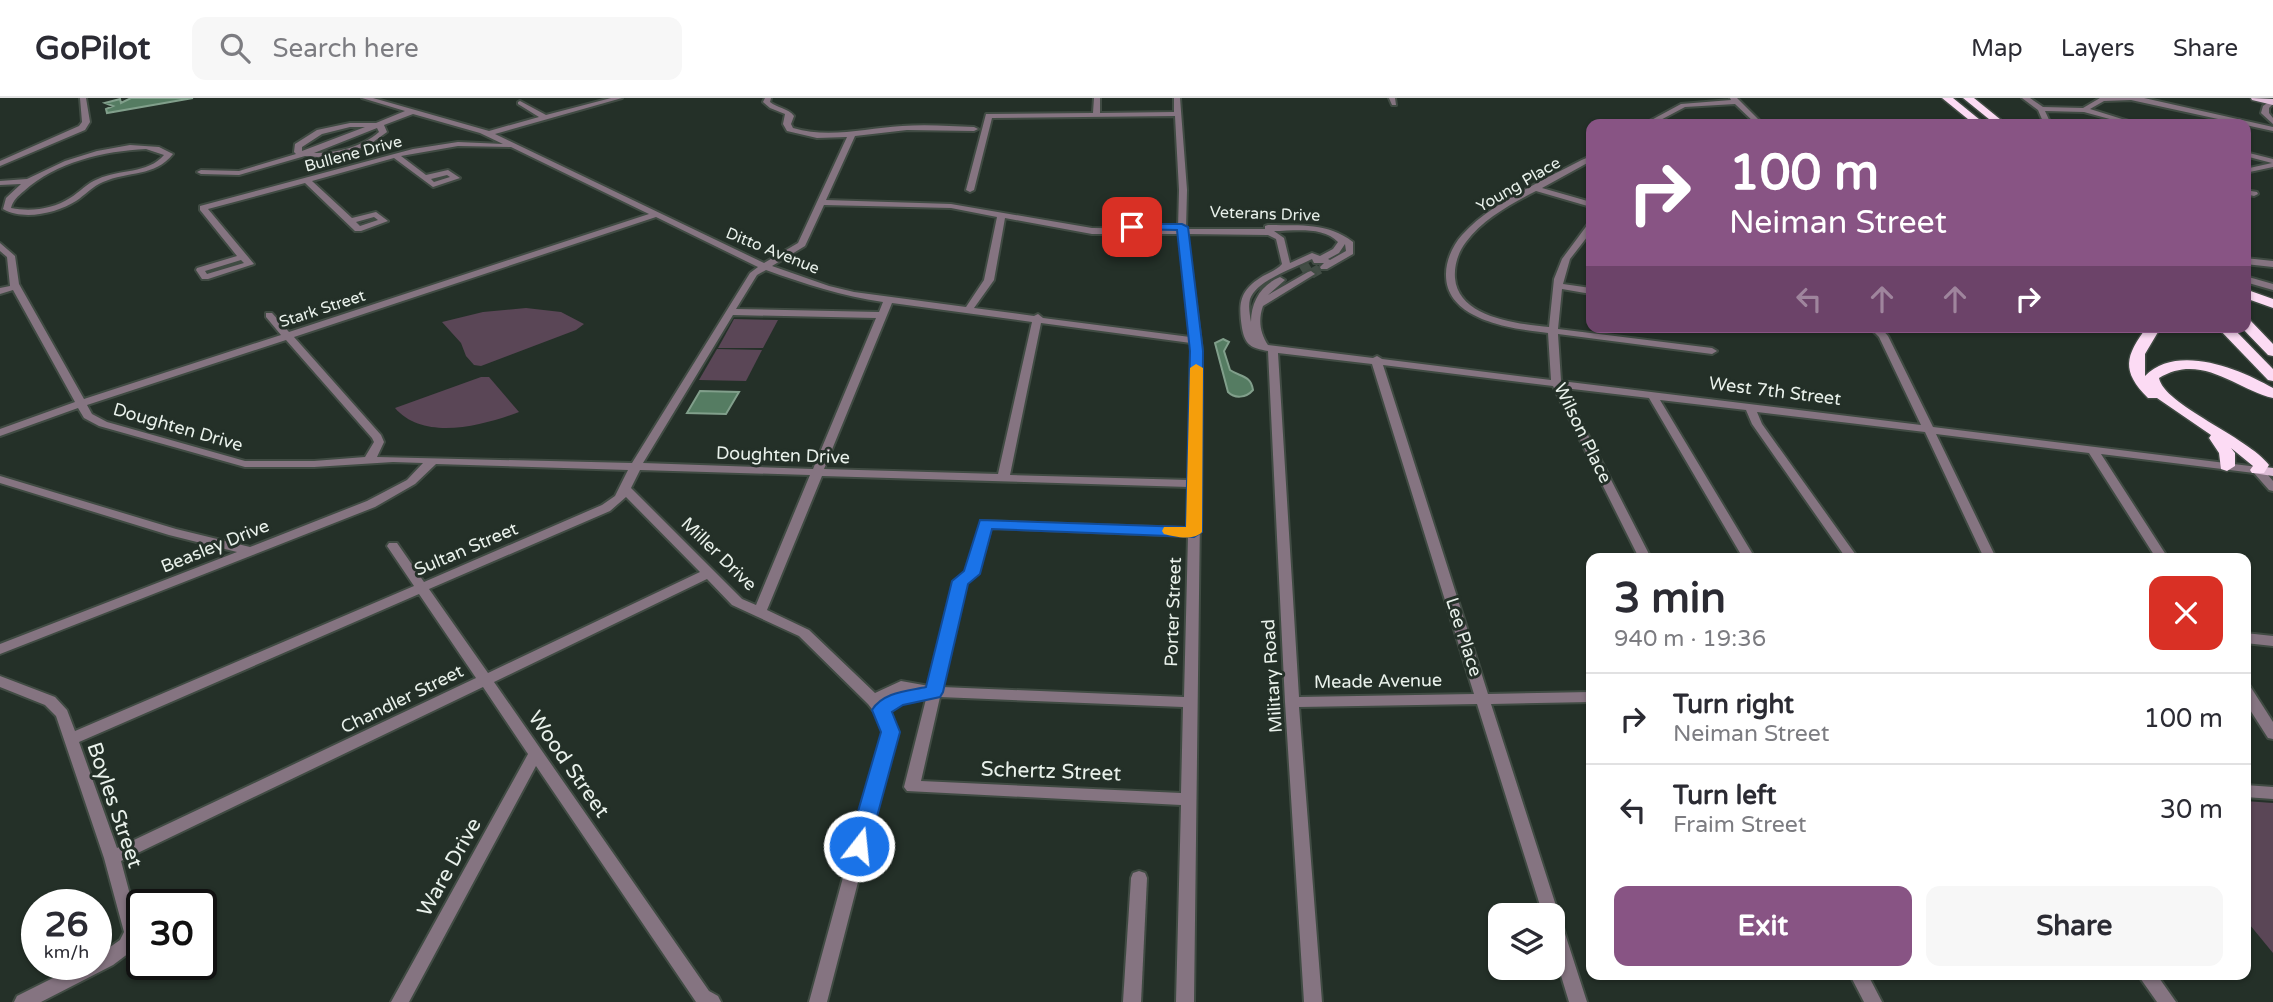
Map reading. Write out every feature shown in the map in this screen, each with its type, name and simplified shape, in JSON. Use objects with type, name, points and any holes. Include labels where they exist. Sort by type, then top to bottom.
[{"type":"highway","points":[[1947,98],[1974,119]]},
{"type":"highway","points":[[1968,98],[1995,119]]},
{"type":"highway","points":[[2251,295],[2273,304]]},
{"type":"highway","points":[[2251,329],[2273,352]]},
{"type":"highway","points":[[2149,333],[2135,356],[2137,376],[2142,384],[2161,402],[2266,471]]},
{"type":"highway","points":[[2230,333],[2273,377]]},
{"type":"highway","points":[[2266,471],[2248,450],[2160,393],[2154,386],[2152,376],[2173,366],[2204,368],[2232,374],[2273,394]]},
{"type":"highway","points":[[2217,438],[2227,453],[2227,466]]},
{"type":"main road","points":[[2255,98],[2272,102]]},
{"type":"street","points":[[0,164],[82,128],[86,122],[83,99],[97,98]]},
{"type":"street","name":"Ditto Avenue","points":[[365,98],[489,133],[655,215],[765,265],[826,288],[1196,341]]},
{"type":"street","points":[[375,101],[386,98]]},
{"type":"street","points":[[489,133],[619,98]]},
{"type":"street","points":[[768,98],[769,106],[789,113],[787,124],[790,129],[811,134],[852,135],[900,128],[974,129]]},
{"type":"street","points":[[1096,114],[1097,98]]},
{"type":"street","name":"Porter Street","points":[[1177,98],[1184,190],[1183,230],[1196,341],[1196,484],[1185,1002]]},
{"type":"street","points":[[2025,98],[2041,109],[2084,110],[2117,119]]},
{"type":"street","points":[[2084,110],[2103,99],[2131,99],[2230,119]]},
{"type":"street","points":[[1657,119],[1683,105],[1734,100],[1754,119]]},
{"type":"street","points":[[2272,102],[2264,107],[2265,113],[2273,122]]},
{"type":"street","points":[[520,103],[545,118]]},
{"type":"street","points":[[2041,109],[2045,119]]},
{"type":"street","points":[[202,175],[239,173],[301,155],[413,111]]},
{"type":"street","points":[[970,190],[989,116],[1178,114]]},
{"type":"street","points":[[2251,124],[2273,129]]},
{"type":"street","points":[[301,155],[298,146],[320,132],[351,125],[380,125]]},
{"type":"street","points":[[301,155],[358,148],[381,135],[383,128],[380,125]]},
{"type":"street","points":[[765,265],[802,244],[852,135]]},
{"type":"street","points":[[488,144],[499,138]]},
{"type":"street","name":"Bullene Drive","points":[[242,257],[203,208],[396,156],[449,145],[513,146]]},
{"type":"street","points":[[0,186],[28,183],[65,163],[110,151],[148,147],[160,148],[169,154],[154,166],[92,184],[73,200],[56,207],[31,212],[8,209],[6,205],[9,200],[28,183]]},
{"type":"street","points":[[396,156],[425,178]]},
{"type":"street","points":[[2251,156],[2273,163]]},
{"type":"street","name":"Young Place","points":[[1553,333],[1508,325],[1477,313],[1457,298],[1450,284],[1454,252],[1477,224],[1586,161]]},
{"type":"street","points":[[2251,169],[2273,163]]},
{"type":"street","points":[[306,180],[351,221]]},
{"type":"street","points":[[1538,188],[1586,203]]},
{"type":"street","name":"Veterans Drive","points":[[822,202],[929,205],[1092,231],[1308,228],[1336,233],[1349,242],[1350,252],[1331,263],[1321,264]]},
{"type":"street","name":"Stark Street","points":[[0,433],[80,404],[655,215]]},
{"type":"street","points":[[970,309],[989,280],[1001,215]]},
{"type":"street","name":"Veterans Drive","points":[[1183,230],[1276,234],[1280,238],[1286,264],[1282,271]]},
{"type":"street","name":"Wilson Place","points":[[1586,232],[1566,259],[1558,286],[1553,333],[1556,382],[1642,553]]},
{"type":"street","points":[[1257,307],[1321,264],[1340,247],[1342,242],[1336,233]]},
{"type":"street","points":[[1575,245],[1586,247]]},
{"type":"street","name":"Doughten Drive","points":[[0,246],[11,256],[15,285],[88,416],[103,424],[234,463],[314,464],[433,460],[1196,484]]},
{"type":"street","points":[[1269,348],[1257,346],[1249,339],[1244,304],[1247,294],[1256,284],[1312,256],[1321,264]]},
{"type":"street","points":[[2251,262],[2273,264]]},
{"type":"street","name":"Sultan Street","points":[[71,739],[618,501],[635,468],[730,312],[754,274],[765,265]]},
{"type":"street","points":[[1269,348],[1256,332],[1257,307],[1267,288],[1301,270]]},
{"type":"street","points":[[2251,281],[2273,288]]},
{"type":"street","points":[[0,289],[15,285]]},
{"type":"street","points":[[1558,286],[1586,290]]},
{"type":"street","points":[[759,613],[889,299]]},
{"type":"street","points":[[730,312],[882,316]]},
{"type":"street","points":[[269,315],[377,437],[379,442],[369,461]]},
{"type":"street","points":[[1003,479],[1038,317]]},
{"type":"street","points":[[1553,333],[1712,351]]},
{"type":"street","points":[[1878,333],[1889,347],[1988,553]]},
{"type":"street","name":"West 7th Street","points":[[1269,348],[1377,359],[2266,471]]},
{"type":"street","name":"Military Road","points":[[1269,348],[1313,1002]]},
{"type":"street","name":"Lee Place","points":[[1377,359],[1379,374],[1548,903]]},
{"type":"street","points":[[1652,395],[1746,553]]},
{"type":"street","points":[[1750,407],[1757,424],[1848,553]]},
{"type":"street","points":[[2092,449],[2159,553]]},
{"type":"street","name":"Beasley Drive","points":[[0,649],[383,499],[411,482],[433,460]]},
{"type":"street","points":[[2266,471],[2273,488]]},
{"type":"street","points":[[0,479],[173,532],[250,551]]},
{"type":"street","name":"Miller Drive","points":[[625,489],[737,602],[804,633],[877,705]]},
{"type":"street","points":[[934,692],[960,581],[972,574],[986,524],[1194,532]]},
{"type":"street","name":"Wood Street","points":[[393,546],[703,1000]]},
{"type":"street","name":"Chandler Street","points":[[112,858],[709,573]]},
{"type":"street","points":[[2251,639],[2273,641]]},
{"type":"street","name":"Boyles Street","points":[[0,681],[50,701],[62,714],[112,858],[132,932],[127,945],[107,960],[23,1002]]},
{"type":"street","points":[[818,1002],[890,732],[888,722],[877,705],[934,692],[1190,702]]},
{"type":"street","name":"Schertz Street","points":[[934,692],[912,787],[1188,799]]},
{"type":"street","name":"Meade Avenue","points":[[1292,702],[1586,697]]},
{"type":"street","points":[[2251,699],[2273,734]]},
{"type":"street","name":"Ware Drive","points":[[400,1002],[536,753]]},
{"type":"street","points":[[2251,791],[2273,793]]},
{"type":"street","points":[[1132,1002],[1139,878]]},
{"type":"street","name":"Lee Place","points":[[1565,960],[1578,1002]]},
{"type":"street","points":[[1862,980],[1873,1002]]},
{"type":"street","points":[[2151,980],[2167,1002]]},
{"type":"shaded area","points":[[131,98],[193,98],[107,113],[106,109],[113,106],[105,103],[120,99],[121,103]]},
{"type":"shaded area","points":[[526,308],[561,312],[584,324],[576,330],[481,366],[474,365],[466,356],[461,343],[442,322],[483,312]]},
{"type":"shaded area","points":[[734,319],[778,320],[763,348],[718,348]]},
{"type":"shaded area","points":[[1223,339],[1229,342],[1224,351],[1230,370],[1247,379],[1252,385],[1253,390],[1244,396],[1237,397],[1228,392],[1215,343]]},
{"type":"shaded area","points":[[717,349],[762,350],[746,381],[699,380]]},
{"type":"shaded area","points":[[481,377],[489,377],[519,412],[489,422],[438,428],[422,425],[395,408]]},
{"type":"shaded area","points":[[700,391],[739,392],[726,414],[687,413]]},
{"type":"shaded area","points":[[2251,801],[2273,803],[2273,953],[2251,926]]},
{"type":"tunnel","points":[[1301,270],[1311,264]]},
{"type":"tunnel","points":[[1311,274],[1321,268]]},
{"type":"slow traffic","points":[[1170,531],[1194,532],[1196,368]]},
{"type":"route","points":[[859,846],[890,732],[886,716],[881,710],[898,699],[934,692],[960,581],[972,574],[986,524],[1194,532],[1197,351],[1182,227],[1132,227]]}]
